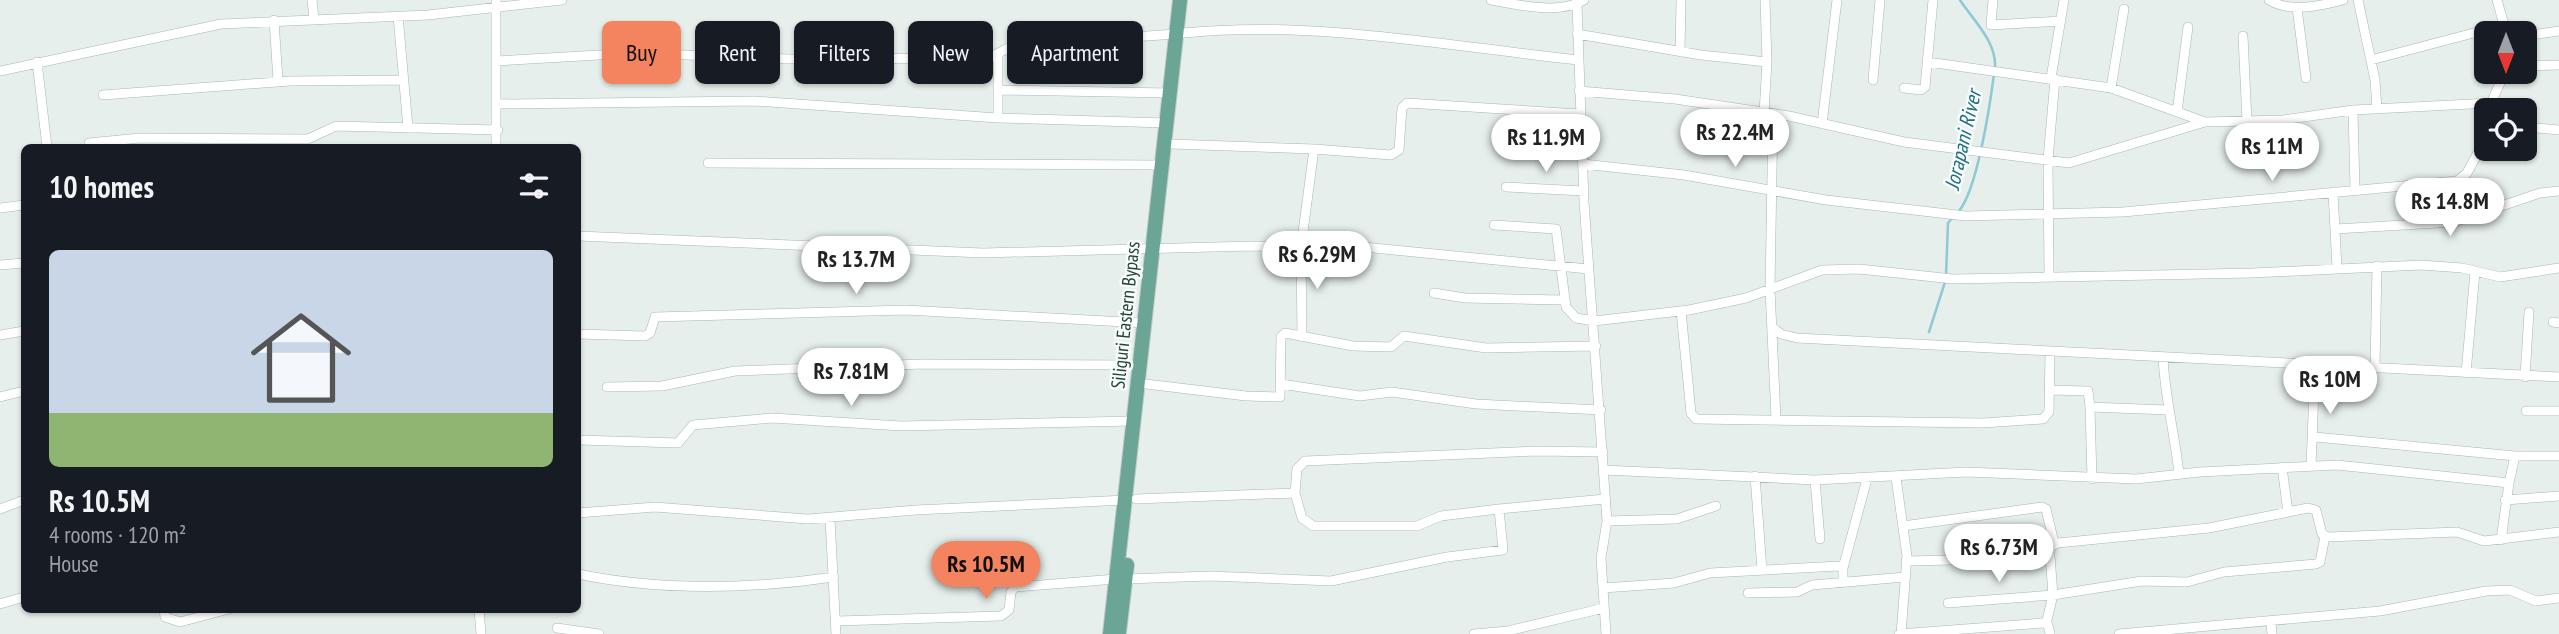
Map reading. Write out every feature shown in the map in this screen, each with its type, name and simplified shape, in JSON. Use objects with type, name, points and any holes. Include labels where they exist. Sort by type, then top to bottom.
[{"type":"main road","name":"Siliguri Eastern Bypass","points":[[1131,500],[1134,421],[1143,323],[1171,144],[1180,0]]},
{"type":"main road","name":"Siliguri Eastern Bypass","points":[[1110,634],[1121,579],[1146,384],[1160,165],[1169,93],[1188,0]]},
{"type":"main road","name":"Siliguri Eastern Bypass","points":[[1119,634],[1121,579]]},
{"type":"street","points":[[312,0],[314,19]]},
{"type":"street","points":[[0,71],[221,24],[398,16],[496,4],[562,0]]},
{"type":"street","points":[[1491,0],[1581,2],[1577,34],[1579,92],[1604,470],[1606,521],[1601,558],[1606,634]]},
{"type":"street","points":[[1680,52],[1681,0]]},
{"type":"street","points":[[1765,0],[1772,190],[1770,289],[1776,419]]},
{"type":"street","points":[[1822,124],[1837,0]]},
{"type":"street","points":[[1873,80],[1880,0]]},
{"type":"street","points":[[1903,88],[1924,89],[1933,0]]},
{"type":"street","points":[[1993,0],[1991,24],[2061,21]]},
{"type":"street","points":[[2049,277],[2048,160],[2053,78],[2064,0]]},
{"type":"street","points":[[2269,0],[2297,8],[2337,1]]},
{"type":"street","points":[[2358,0],[2371,60],[2377,109]]},
{"type":"street","points":[[2497,0],[2504,21]]},
{"type":"street","points":[[496,4],[496,144]]},
{"type":"street","points":[[2297,8],[2306,78]]},
{"type":"street","points":[[2111,88],[2124,9]]},
{"type":"street","points":[[398,16],[408,128]]},
{"type":"street","points":[[274,20],[278,81]]},
{"type":"street","points":[[2177,112],[2188,27]]},
{"type":"street","points":[[497,61],[634,52],[789,59],[998,56],[1007,47],[1017,45],[1229,29],[1297,30],[1578,60]]},
{"type":"street","points":[[2538,35],[2559,31]]},
{"type":"street","points":[[1577,34],[1680,52],[1767,62]]},
{"type":"street","points":[[2243,36],[2247,122]]},
{"type":"street","points":[[2371,60],[2474,36]]},
{"type":"street","points":[[998,56],[998,118]]},
{"type":"street","points":[[37,62],[47,144]]},
{"type":"street","points":[[1928,62],[2111,88],[2205,122]]},
{"type":"street","points":[[2538,66],[2559,65]]},
{"type":"street","points":[[103,95],[278,81],[404,80]]},
{"type":"street","points":[[1000,90],[1169,93]]},
{"type":"street","points":[[1579,92],[1675,99],[1768,113],[1904,142],[2048,160],[2085,160],[2205,122],[2247,122],[2353,110],[2474,106]]},
{"type":"street","points":[[498,104],[754,101],[998,118],[1166,123]]},
{"type":"street","points":[[1171,144],[1394,155],[1399,150],[1402,107],[1407,103],[1580,114]]},
{"type":"street","points":[[2353,110],[2355,190]]},
{"type":"street","points":[[89,143],[140,138],[302,139],[336,126],[498,130]]},
{"type":"street","points":[[2537,128],[2559,130]]},
{"type":"street","points":[[1301,337],[1301,247],[1314,149]]},
{"type":"street","points":[[1583,164],[1684,175],[1955,215],[2049,216],[2456,181],[2467,173],[2474,160]]},
{"type":"street","points":[[708,163],[1160,165]]},
{"type":"street","points":[[1506,187],[1584,191]]},
{"type":"street","points":[[2336,229],[2454,222],[2540,193],[2559,191]]},
{"type":"street","points":[[2333,192],[2337,268]]},
{"type":"street","points":[[0,208],[21,205]]},
{"type":"street","points":[[1494,225],[1556,229],[1564,300],[1576,318],[1594,321],[1681,311],[1746,298],[1822,270],[1859,269],[1951,279],[2253,273],[2421,265],[2500,277],[2559,268]]},
{"type":"street","points":[[581,236],[983,253],[1363,247],[1589,269]]},
{"type":"street","points":[[0,265],[21,263]]},
{"type":"street","points":[[2375,367],[2377,266]]},
{"type":"street","points":[[2466,373],[2475,272]]},
{"type":"street","points":[[1434,293],[1465,298],[1564,300]]},
{"type":"street","points":[[581,334],[645,337],[650,333],[655,317],[808,311],[958,312],[1143,323]]},
{"type":"street","points":[[1681,311],[1693,417],[1983,423],[2043,419],[2048,416],[2050,354]]},
{"type":"street","points":[[2525,377],[2529,312]]},
{"type":"street","points":[[1772,327],[1781,334],[1797,338],[2050,354],[2559,377]]},
{"type":"street","points":[[0,335],[21,332]]},
{"type":"street","points":[[1146,384],[1276,398],[1282,394],[1282,335],[1367,347],[1391,347],[1404,336],[1486,348],[1596,346]]},
{"type":"street","points":[[2164,358],[2167,410],[2175,437],[2179,474]]},
{"type":"street","points":[[607,387],[662,386],[735,371],[923,364],[1139,365]]},
{"type":"street","points":[[2311,466],[2315,437],[2315,365]]},
{"type":"street","points":[[1282,384],[1360,396],[1392,392],[1476,404],[1601,410]]},
{"type":"street","points":[[2050,390],[2088,391],[2092,479]]},
{"type":"street","points":[[0,397],[21,392]]},
{"type":"street","points":[[2090,407],[2167,410]]},
{"type":"street","points":[[2526,411],[2559,411]]},
{"type":"street","points":[[581,440],[678,443],[694,425],[749,419],[798,419],[894,426],[1134,421]]},
{"type":"street","points":[[2315,437],[2515,456],[2559,456]]},
{"type":"street","points":[[1603,452],[1538,450],[1305,461],[1297,469],[1296,493],[1301,518],[1313,526],[1417,527],[1441,516],[1605,499]]},
{"type":"street","points":[[2501,540],[2505,500],[2515,456]]},
{"type":"street","points":[[1604,470],[1815,480],[1896,478],[1966,472],[2136,480],[2179,474],[2311,466],[2358,467],[2509,484]]},
{"type":"street","points":[[2282,467],[2288,512]]},
{"type":"street","points":[[1755,476],[1762,570]]},
{"type":"street","points":[[1896,478],[1906,561],[1900,634],[2031,629],[2046,624]]},
{"type":"street","points":[[1843,583],[1843,568],[1867,479]]},
{"type":"street","points":[[1815,480],[1820,539]]},
{"type":"street","points":[[581,513],[654,507],[757,518],[830,519],[916,510],[1296,493]]},
{"type":"street","points":[[2505,500],[2559,496]]},
{"type":"street","points":[[0,509],[21,501]]},
{"type":"street","points":[[1606,521],[1677,519],[1716,506]]},
{"type":"street","points":[[1903,526],[2042,507],[2046,509],[2054,543],[2050,556],[2053,595],[2046,624],[2050,634]]},
{"type":"street","points":[[1948,603],[2053,595],[2142,581],[2187,582],[2224,572],[2316,564],[2320,562],[2325,536],[2318,513],[2313,508],[2209,528],[2054,543]]},
{"type":"street","points":[[837,621],[1000,616],[1009,610],[1011,592],[1015,587],[1210,576],[1309,582],[1349,579],[1447,557],[1502,551],[1505,548],[1499,509]]},
{"type":"street","points":[[830,519],[836,634]]},
{"type":"street","points":[[2325,536],[2457,532],[2477,541],[2559,532]]},
{"type":"street","points":[[1906,561],[2050,556]]},
{"type":"street","points":[[1603,588],[1674,583],[1710,573],[1843,568]]},
{"type":"street","points":[[581,574],[640,584],[760,586],[834,577]]},
{"type":"street","points":[[1748,593],[1797,592],[1812,585],[1905,577]]},
{"type":"street","points":[[2119,634],[2271,623],[2402,608],[2486,591],[2510,590],[2536,601],[2559,598]]},
{"type":"street","points":[[0,604],[21,598]]},
{"type":"street","points":[[1474,634],[1499,633],[1604,608]]},
{"type":"street","points":[[164,613],[165,617],[180,622],[214,613]]},
{"type":"street","points":[[479,613],[481,634]]},
{"type":"street","points":[[2271,623],[2272,634]]},
{"type":"street","points":[[557,628],[599,634]]},
{"type":"waterway","name":"Jorapani River","points":[[1960,0],[1988,40],[1995,58],[1995,68]]},
{"type":"waterway","name":"Jorapani River","points":[[1958,212],[1965,202],[1977,168],[1994,74]]},
{"type":"waterway","name":"Jorapani River","points":[[1946,275],[1948,223],[1953,217]]},
{"type":"waterway","name":"Jorapani River","points":[[1929,332],[1945,282]]}]
